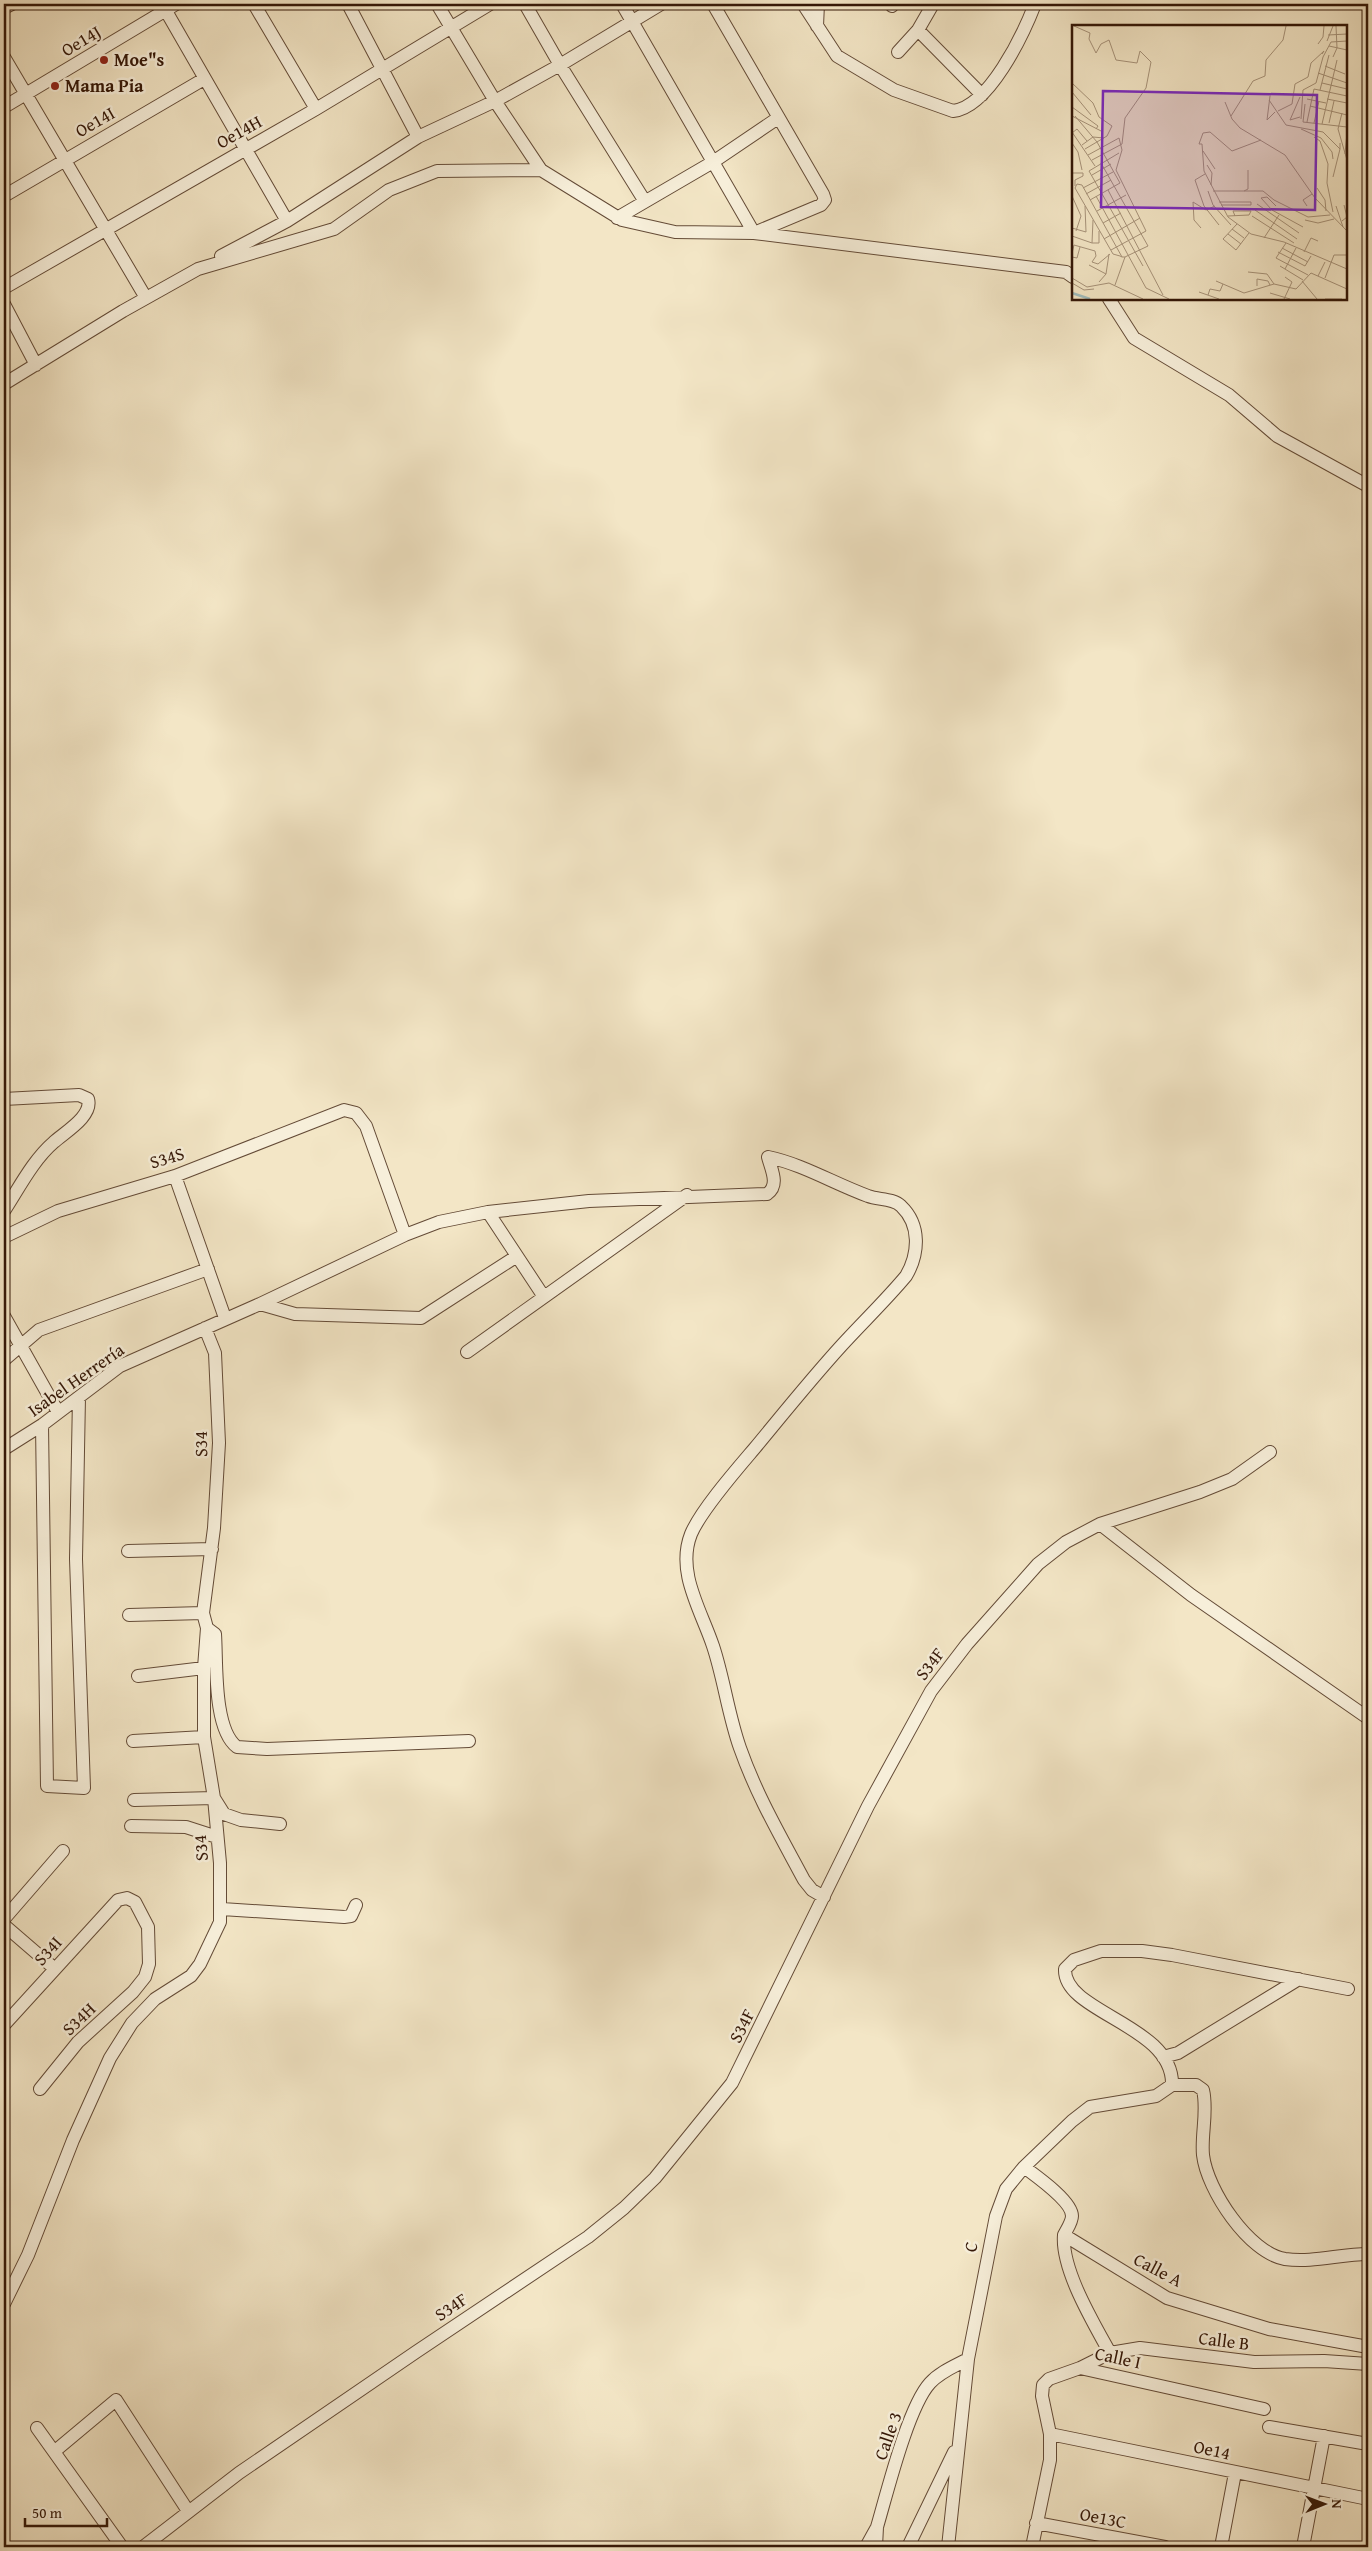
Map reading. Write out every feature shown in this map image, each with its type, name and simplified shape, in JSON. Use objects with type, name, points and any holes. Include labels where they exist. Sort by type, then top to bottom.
[{"type":"street","points":[[4,8],[12,4]]},
{"type":"street","points":[[254,4],[316,109]]},
{"type":"street","points":[[348,4],[418,137]]},
{"type":"street","points":[[438,4],[495,101],[541,170],[617,218],[675,232],[754,233],[1066,272],[1072,276]]},
{"type":"street","name":"Oe14H","points":[[4,288],[316,109],[490,4]]},
{"type":"street","points":[[525,4],[560,66],[644,200]]},
{"type":"street","points":[[622,4],[754,233]]},
{"type":"street","points":[[4,384],[146,298],[288,221],[418,137],[495,101],[560,66],[661,4]]},
{"type":"street","points":[[713,4],[825,200],[822,205],[754,233]]},
{"type":"street","points":[[803,4],[837,56],[894,90],[953,111],[964,110],[982,95],[1016,46],[1035,4]]},
{"type":"street","points":[[817,28],[818,4]]},
{"type":"street","points":[[898,52],[918,30],[933,4]]},
{"type":"street","points":[[168,6],[204,79],[247,147],[288,221]]},
{"type":"street","name":"Oe14J","points":[[4,107],[168,6]]},
{"type":"street","points":[[918,30],[982,95]]},
{"type":"street","points":[[4,57],[146,298]]},
{"type":"street","name":"Oe14I","points":[[4,196],[204,79]]},
{"type":"street","points":[[617,218],[644,200],[713,162],[778,118]]},
{"type":"street","points":[[198,269],[334,229],[390,190],[437,171],[541,170]]},
{"type":"street","points":[[1110,300],[1134,338],[1230,395],[1277,436],[1368,486]]},
{"type":"street","points":[[4,304],[36,365]]},
{"type":"street","points":[[4,1099],[79,1095],[88,1099],[89,1103],[86,1114],[45,1150],[4,1211]]},
{"type":"street","name":"S34S","points":[[4,1237],[58,1211],[175,1176],[339,1110],[348,1110],[356,1113],[366,1126],[405,1235]]},
{"type":"street","name":"Isabel Herrería","points":[[4,1449],[42,1426],[120,1366],[260,1304],[405,1235],[439,1222],[488,1212],[589,1201],[687,1195],[767,1194],[774,1187],[768,1157],[870,1197],[899,1204],[908,1214],[914,1230],[916,1252],[906,1276],[842,1345],[737,1468],[699,1520],[692,1534],[688,1550],[687,1569],[692,1590],[713,1646],[729,1712],[748,1771],[770,1819],[804,1880],[812,1890],[824,1897]]},
{"type":"street","points":[[175,1176],[225,1318]]},
{"type":"street","points":[[467,1352],[687,1195]]},
{"type":"street","points":[[488,1212],[544,1297]]},
{"type":"street","points":[[260,1304],[295,1314],[421,1318],[517,1256]]},
{"type":"street","points":[[4,1360],[39,1330],[208,1269]]},
{"type":"street","points":[[4,1316],[58,1412]]},
{"type":"street","name":"S34","points":[[4,2304],[28,2255],[73,2140],[110,2058],[132,2023],[155,1999],[191,1976],[217,1933],[222,1909],[214,1798],[204,1737],[204,1668],[207,1628],[203,1613],[218,1493],[219,1443],[215,1353],[205,1328]]},
{"type":"street","points":[[42,1426],[46,1786],[84,1788],[76,1559],[79,1397]]},
{"type":"street","name":"S34F","points":[[143,2547],[188,2511],[416,2352],[588,2237],[643,2190],[682,2148],[732,2083],[868,1806],[931,1691],[967,1644],[1038,1564],[1066,1542],[1100,1524],[1200,1492],[1232,1479],[1270,1452]]},
{"type":"street","points":[[1100,1524],[1191,1594],[1368,1718]]},
{"type":"street","points":[[128,1551],[212,1549]]},
{"type":"street","points":[[129,1615],[203,1613]]},
{"type":"street","points":[[207,1628],[215,1634],[215,1675],[218,1700],[229,1737],[237,1747],[296,1748],[469,1741]]},
{"type":"street","points":[[138,1676],[169,1674],[204,1668]]},
{"type":"street","points":[[132,1741],[204,1737]]},
{"type":"street","points":[[134,1800],[214,1798],[224,1814],[241,1820],[280,1824]]},
{"type":"street","points":[[131,1826],[186,1827],[217,1837]]},
{"type":"street","points":[[4,1919],[63,1851]]},
{"type":"street","name":"S34I","points":[[4,2025],[118,1900],[127,1898],[135,1902],[148,1926],[149,1964],[145,1977]]},
{"type":"street","points":[[222,1909],[344,1917],[353,1914],[356,1905]]},
{"type":"street","points":[[4,1925],[55,1969]]},
{"type":"street","points":[[1348,1988],[1142,1951],[1101,1951],[1085,1955],[1070,1964],[1065,1974],[1071,1988],[1101,2011],[1151,2041],[1171,2071],[1172,2085],[1196,2085],[1203,2090],[1203,2155],[1208,2180],[1234,2222],[1266,2252],[1282,2258],[1315,2260],[1368,2254]]},
{"type":"street","name":"S34H","points":[[40,2089],[78,2042],[133,1992],[145,1977]]},
{"type":"street","points":[[1163,2057],[1178,2053],[1299,1979]]},
{"type":"street","name":"C","points":[[948,2547],[968,2359],[996,2216],[1006,2188],[1024,2167],[1072,2121],[1090,2107],[1156,2096],[1172,2085]]},
{"type":"street","points":[[1024,2167],[1046,2183],[1069,2208],[1072,2219],[1064,2234],[1063,2246],[1068,2264],[1085,2304],[1110,2353]]},
{"type":"street","name":"Calle A","points":[[1064,2234],[1167,2298],[1269,2329],[1368,2347]]},
{"type":"street","name":"Calle B","points":[[1080,2368],[1110,2353],[1140,2348],[1254,2362],[1324,2361],[1368,2364]]},
{"type":"street","name":"Calle 3","points":[[876,2547],[877,2527],[893,2472],[917,2405],[930,2383],[945,2371],[968,2359]]},
{"type":"street","name":"Calle I","points":[[1032,2547],[1050,2460],[1050,2434],[1042,2396],[1043,2385],[1048,2379],[1080,2368],[1264,2409]]},
{"type":"street","points":[[55,2450],[116,2400],[188,2511]]},
{"type":"street","points":[[1268,2427],[1368,2444]]},
{"type":"street","points":[[37,2428],[55,2450],[122,2547]]},
{"type":"street","name":"Oe14","points":[[1050,2434],[1314,2490],[1368,2499]]},
{"type":"street","points":[[1303,2547],[1324,2436]]},
{"type":"street","points":[[908,2547],[958,2443]]},
{"type":"street","points":[[1221,2547],[1235,2473]]},
{"type":"street","name":"Oe13C","points":[[1036,2523],[1165,2547]]},
{"type":"street","points":[[866,2547],[877,2527]]},
{"type":"place","name":"Moe\"s","points":[[104,60]]},
{"type":"place","name":"Mama Pia","points":[[55,86]]}]
